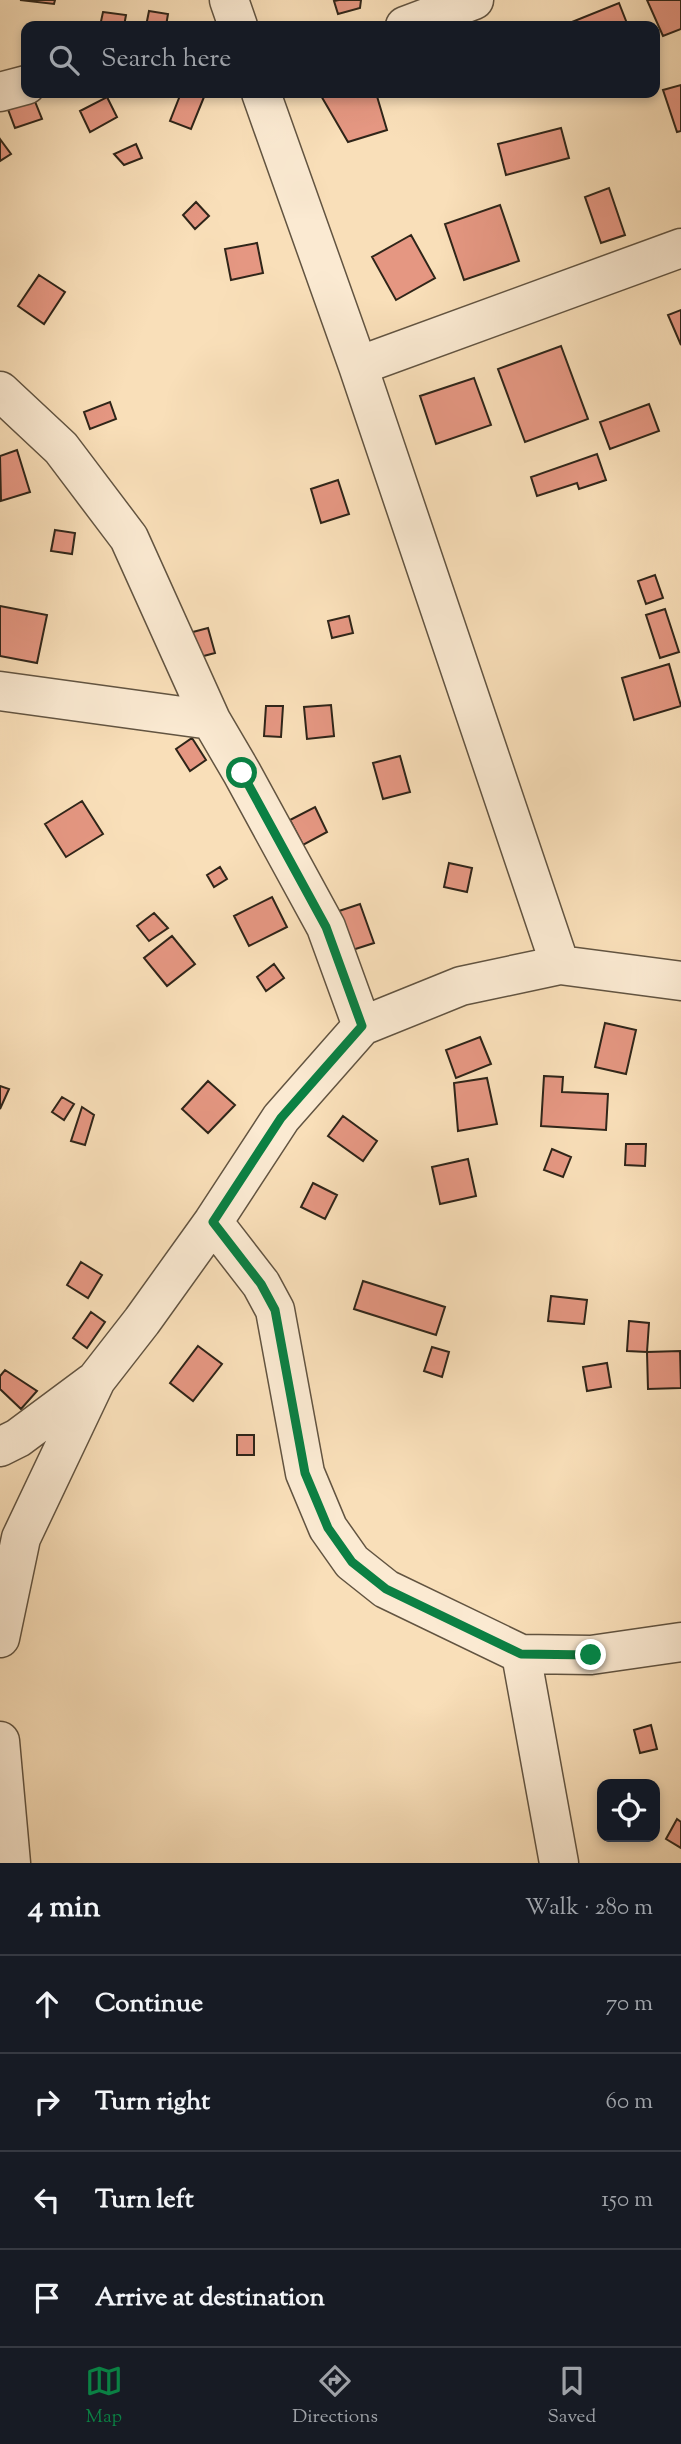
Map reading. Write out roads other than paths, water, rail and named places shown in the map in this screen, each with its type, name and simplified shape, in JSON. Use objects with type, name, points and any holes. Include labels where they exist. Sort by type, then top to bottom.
[{"type":"street","points":[[229,0],[236,21]]},
{"type":"street","points":[[418,21],[474,0]]},
{"type":"street","points":[[0,92],[21,86]]},
{"type":"street","points":[[263,98],[358,366],[560,965]]},
{"type":"street","points":[[358,366],[681,248]]},
{"type":"street","points":[[0,391],[61,448],[129,538],[211,720],[326,927],[362,1026]]},
{"type":"street","points":[[0,691],[211,720]]},
{"type":"street","points":[[0,1638],[21,1538],[96,1380],[213,1222],[281,1118],[362,1026],[461,986],[560,965],[681,981]]},
{"type":"street","points":[[213,1222],[261,1284],[275,1310],[305,1473],[328,1528],[352,1562],[386,1589],[521,1654],[591,1655],[681,1642]]},
{"type":"street","points":[[0,1447],[18,1438],[96,1380]]},
{"type":"street","points":[[521,1654],[559,1863]]},
{"type":"street","points":[[0,1741],[11,1863]]}]
